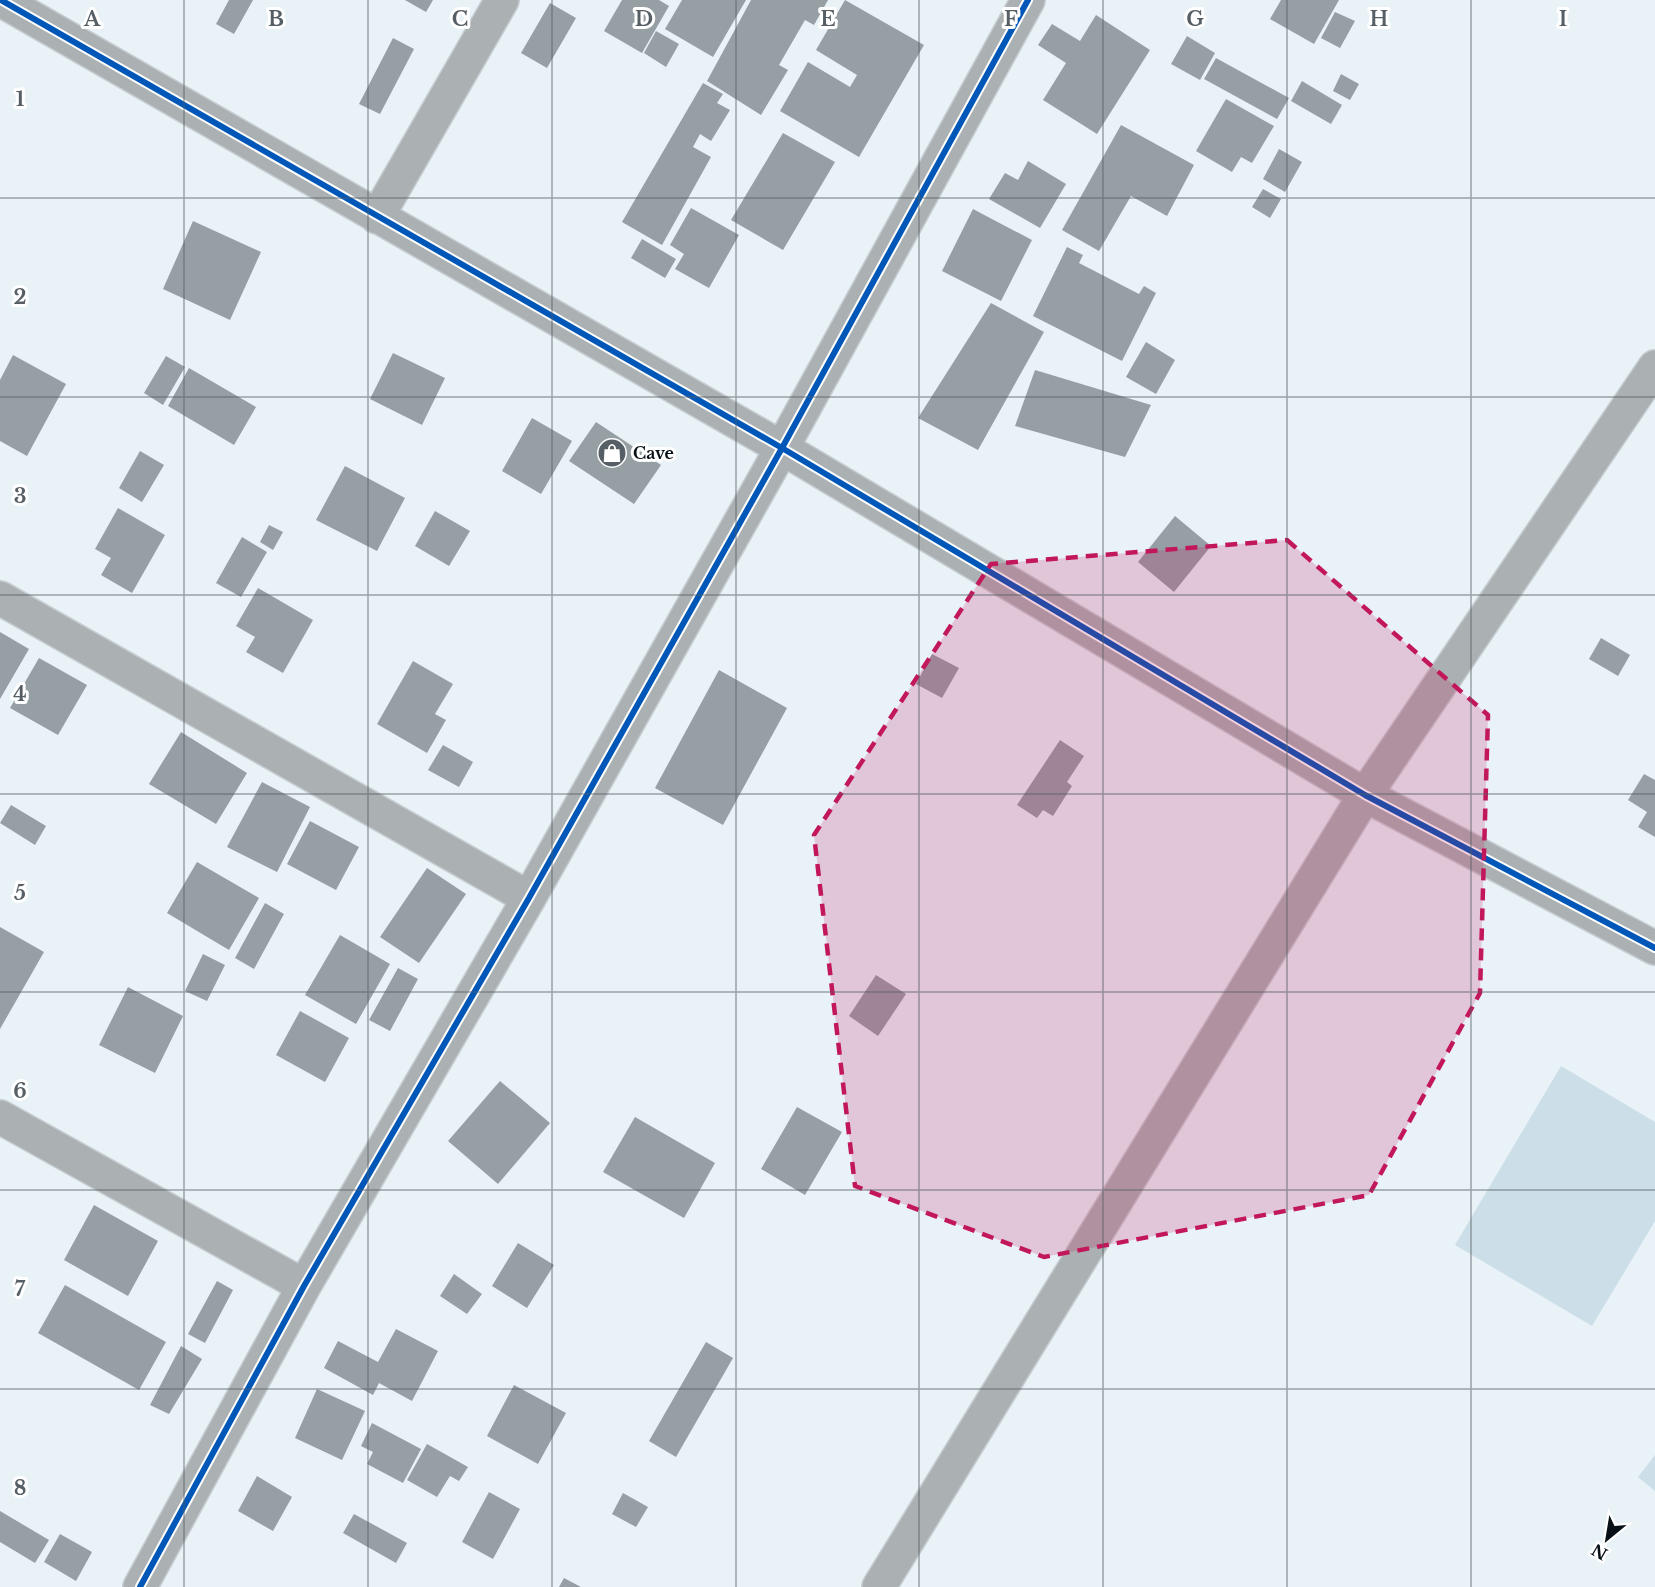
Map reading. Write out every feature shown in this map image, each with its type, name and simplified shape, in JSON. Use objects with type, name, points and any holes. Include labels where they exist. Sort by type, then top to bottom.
[{"type":"street","points":[[1,0],[782,448],[1365,795],[1655,948]]},
{"type":"street","points":[[377,217],[502,0]]},
{"type":"street","points":[[140,1587],[304,1286],[529,898],[782,448],[1028,0]]},
{"type":"street","points":[[879,1587],[1365,795],[1655,367]]},
{"type":"street","points":[[0,598],[529,898]]},
{"type":"street","points":[[0,1117],[304,1286]]},
{"type":"highlighted area","points":[[1287,540],[1488,715],[1480,993],[1369,1195],[1044,1257],[855,1186],[814,835],[991,564]]},
{"type":"shaded area","points":[[1561,1066],[1655,1122],[1655,1221],[1592,1326],[1455,1245]]},
{"type":"shaded area","points":[[1655,1455],[1655,1491],[1638,1477]]},
{"type":"building","points":[[229,0],[253,0],[234,34],[216,24]]},
{"type":"building","points":[[405,0],[433,0],[426,12]]},
{"type":"building","points":[[622,0],[659,0],[669,6],[642,53],[604,31]]},
{"type":"building","points":[[682,0],[746,0],[713,57],[665,29]]},
{"type":"building","points":[[751,0],[828,0],[814,25],[805,20],[779,65],[788,70],[761,115],[707,81]]},
{"type":"building","points":[[845,0],[924,45],[859,157],[780,111],[808,62],[850,87],[857,75],[816,50]]},
{"type":"building","points":[[1281,0],[1339,0],[1314,44],[1270,19]]},
{"type":"building","points":[[550,3],[576,18],[547,68],[521,53]]},
{"type":"building","points":[[1335,12],[1355,21],[1340,48],[1321,38]]},
{"type":"building","points":[[1096,15],[1150,50],[1097,134],[1043,100],[1066,63],[1038,45],[1052,24],[1080,41]]},
{"type":"building","points":[[656,31],[679,44],[666,67],[644,53]]},
{"type":"building","points":[[1187,36],[1215,53],[1200,80],[1171,64]]},
{"type":"building","points":[[393,38],[414,49],[380,114],[359,104]]},
{"type":"building","points":[[1216,58],[1289,98],[1277,119],[1204,79]]},
{"type":"building","points":[[1341,74],[1359,84],[1350,100],[1333,91]]},
{"type":"building","points":[[1302,81],[1342,105],[1331,124],[1291,101]]},
{"type":"building","points":[[703,83],[723,94],[717,103],[730,110],[711,141],[700,134],[693,147],[711,157],[662,245],[622,222]]},
{"type":"building","points":[[1226,99],[1274,126],[1252,163],[1241,157],[1232,172],[1196,151]]},
{"type":"building","points":[[1121,125],[1194,165],[1167,216],[1131,196],[1099,251],[1062,230]]},
{"type":"building","points":[[783,133],[835,162],[783,250],[731,220]]},
{"type":"building","points":[[1279,149],[1302,162],[1285,192],[1263,179]]},
{"type":"building","points":[[1028,161],[1066,184],[1040,228],[989,199],[1005,173],[1018,180]]},
{"type":"building","points":[[1263,189],[1281,199],[1270,218],[1252,207]]},
{"type":"building","points":[[691,208],[739,235],[709,288],[675,269],[684,254],[670,245]]},
{"type":"building","points":[[973,209],[1032,240],[1001,301],[942,271]]},
{"type":"building","points":[[193,221],[261,252],[230,320],[163,289]]},
{"type":"building","points":[[642,239],[676,259],[665,278],[631,258]]},
{"type":"building","points":[[1067,247],[1083,255],[1079,263],[1139,294],[1144,286],[1156,293],[1122,361],[1033,316]]},
{"type":"building","points":[[991,303],[1044,332],[978,450],[918,418]]},
{"type":"building","points":[[1146,342],[1175,360],[1156,394],[1126,377]]},
{"type":"building","points":[[393,353],[445,378],[422,425],[370,399]]},
{"type":"building","points":[[13,355],[66,384],[27,456],[0,441],[0,380]]},
{"type":"building","points":[[166,356],[185,367],[163,405],[144,393]]},
{"type":"building","points":[[189,368],[256,407],[234,445],[168,406]]},
{"type":"building","points":[[1035,370],[1151,405],[1125,457],[1015,426]]},
{"type":"building","points":[[532,418],[572,441],[541,494],[502,471]]},
{"type":"building","points":[[596,422],[661,465],[634,504],[569,461]]},
{"type":"building","points":[[140,451],[164,465],[142,502],[119,488]]},
{"type":"building","points":[[345,466],[405,498],[377,551],[316,520]]},
{"type":"building","points":[[118,508],[165,535],[132,593],[101,575],[111,558],[95,549]]},
{"type":"building","points":[[435,511],[470,531],[449,566],[415,546]]},
{"type":"building","points":[[1175,516],[1211,546],[1174,592],[1138,562]]},
{"type":"building","points":[[269,525],[283,532],[273,550],[260,542]]},
{"type":"building","points":[[242,537],[267,552],[241,597],[216,583]]},
{"type":"building","points":[[258,588],[313,620],[283,673],[246,652],[255,637],[236,626]]},
{"type":"building","points":[[0,632],[29,649],[0,699]]},
{"type":"building","points":[[1601,638],[1630,655],[1618,676],[1589,659]]},
{"type":"building","points":[[932,654],[959,668],[942,698],[916,684]]},
{"type":"building","points":[[39,658],[87,685],[58,735],[10,708]]},
{"type":"building","points":[[413,661],[453,684],[435,714],[446,720],[427,753],[377,724]]},
{"type":"building","points":[[719,670],[787,708],[723,825],[655,788]]},
{"type":"building","points":[[181,732],[247,773],[216,824],[149,784]]},
{"type":"building","points":[[1060,740],[1084,756],[1067,782],[1072,786],[1053,816],[1043,810],[1037,818],[1017,805]]},
{"type":"building","points":[[443,745],[473,762],[459,787],[428,770]]},
{"type":"building","points":[[1644,774],[1655,780],[1655,837],[1638,827],[1647,812],[1628,800]]},
{"type":"building","points":[[262,782],[310,807],[277,872],[227,847]]},
{"type":"building","points":[[11,805],[46,826],[35,845],[0,823]]},
{"type":"building","points":[[310,821],[359,847],[336,890],[287,864]]},
{"type":"building","points":[[197,862],[259,898],[229,950],[167,913]]},
{"type":"building","points":[[427,868],[466,894],[419,963],[380,937]]},
{"type":"building","points":[[265,903],[284,914],[254,969],[235,958]]},
{"type":"building","points":[[0,927],[44,952],[0,1029]]},
{"type":"building","points":[[340,935],[390,964],[356,1024],[305,995]]},
{"type":"building","points":[[203,954],[225,965],[207,1001],[185,991]]},
{"type":"building","points":[[398,968],[418,979],[390,1031],[369,1020]]},
{"type":"building","points":[[876,975],[906,994],[878,1036],[849,1016]]},
{"type":"building","points":[[128,987],[183,1016],[155,1073],[99,1045]]},
{"type":"building","points":[[300,1011],[349,1038],[325,1082],[276,1055]]},
{"type":"building","points":[[500,1081],[550,1123],[498,1184],[448,1141]]},
{"type":"building","points":[[797,1107],[842,1132],[805,1195],[761,1169]]},
{"type":"building","points":[[635,1117],[715,1163],[684,1218],[603,1172]]},
{"type":"building","points":[[94,1205],[158,1241],[128,1296],[64,1260]]},
{"type":"building","points":[[518,1243],[554,1265],[527,1308],[492,1286]]},
{"type":"building","points":[[454,1274],[482,1294],[467,1314],[440,1296]]},
{"type":"building","points":[[217,1281],[233,1290],[205,1343],[188,1334]]},
{"type":"building","points":[[65,1285],[166,1342],[139,1390],[38,1333]]},
{"type":"building","points":[[396,1329],[438,1351],[412,1401],[379,1383],[373,1395],[324,1368],[338,1341],[378,1362]]},
{"type":"building","points":[[706,1342],[733,1358],[676,1457],[649,1441]]},
{"type":"building","points":[[181,1346],[202,1359],[169,1414],[150,1405]]},
{"type":"building","points":[[514,1385],[566,1413],[538,1464],[487,1436]]},
{"type":"building","points":[[317,1389],[365,1411],[342,1460],[295,1438]]},
{"type":"building","points":[[372,1423],[421,1449],[403,1483],[367,1464],[373,1452],[361,1446]]},
{"type":"building","points":[[427,1444],[468,1467],[459,1481],[450,1476],[437,1497],[407,1480]]},
{"type":"building","points":[[257,1476],[292,1497],[273,1531],[238,1511]]},
{"type":"building","points":[[489,1492],[520,1509],[493,1559],[462,1542]]},
{"type":"building","points":[[623,1493],[648,1507],[636,1527],[612,1514]]},
{"type":"building","points":[[0,1511],[49,1540],[35,1563],[0,1542]]},
{"type":"building","points":[[354,1514],[407,1543],[396,1563],[343,1533]]},
{"type":"building","points":[[60,1534],[92,1552],[76,1581],[44,1562]]},
{"type":"building","points":[[564,1578],[581,1587],[559,1587]]},
{"type":"cycle path","points":[[1,0],[782,448],[1365,795],[1655,948]]},
{"type":"cycle path","points":[[140,1587],[304,1286],[529,898],[782,448],[1028,0]]},
{"type":"place","name":"Cave","points":[[612,453]]}]
